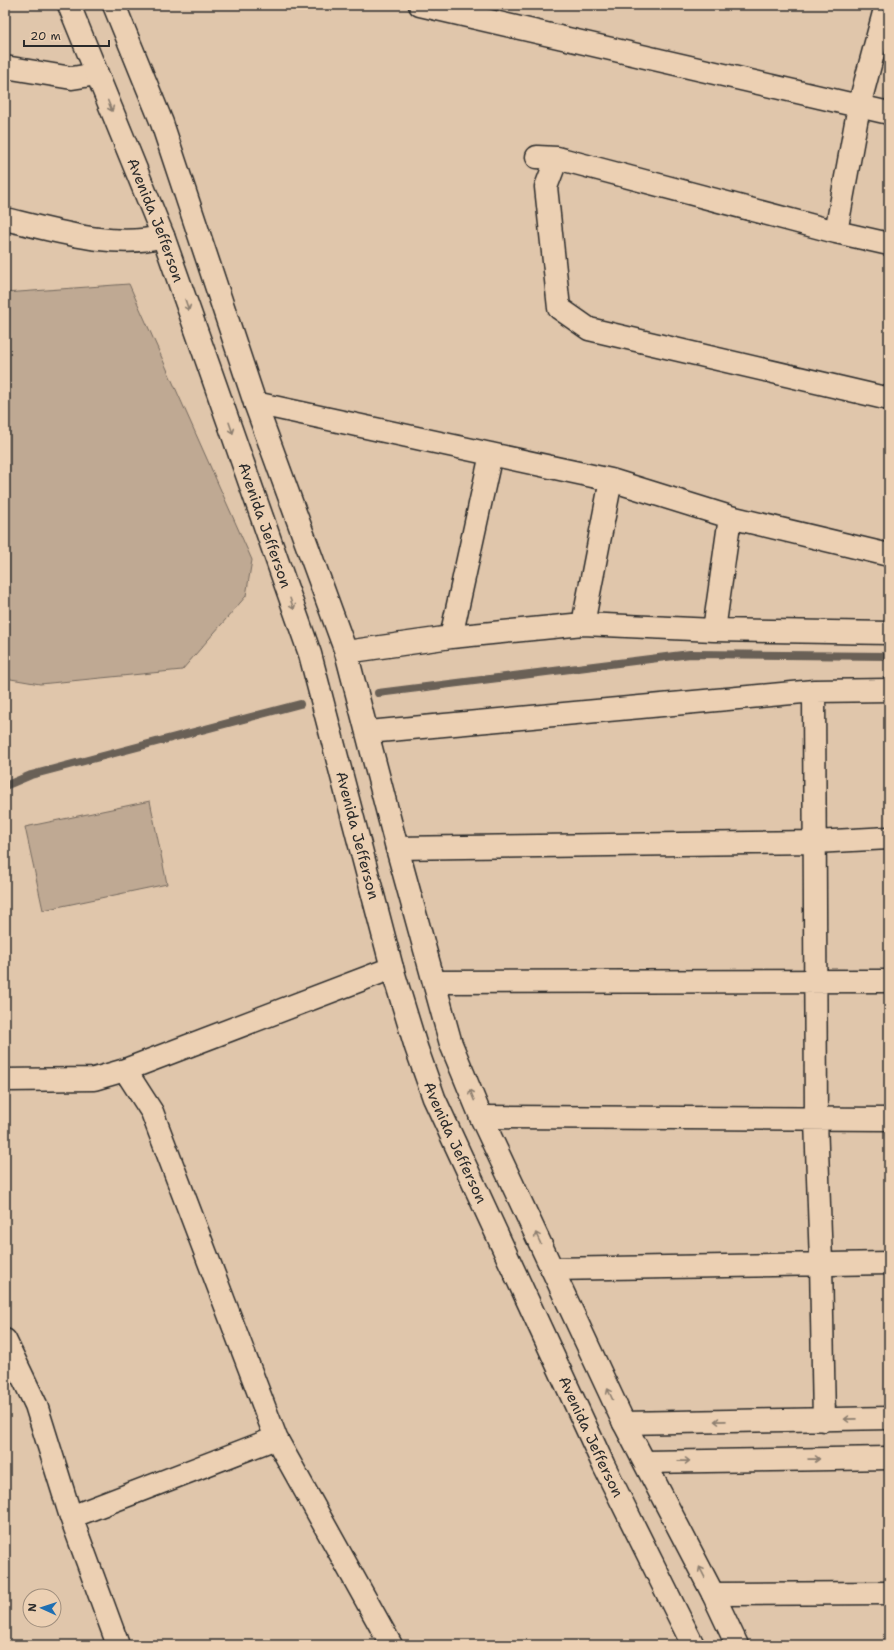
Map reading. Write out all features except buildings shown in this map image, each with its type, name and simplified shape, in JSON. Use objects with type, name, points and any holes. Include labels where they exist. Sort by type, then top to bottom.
[{"type":"street","name":"Avenida Jefferson","points":[[69,5],[163,236],[310,654],[392,968],[423,1069],[456,1149],[500,1239],[604,1466],[693,1645]]},
{"type":"street","name":"Avenida Jefferson","points":[[114,5],[162,123],[255,403],[346,652],[397,848],[451,1044],[481,1117],[624,1423],[713,1594],[737,1645]]},
{"type":"street","points":[[420,5],[889,113]]},
{"type":"street","points":[[836,232],[859,106],[886,5]]},
{"type":"street","points":[[5,67],[72,78],[97,74]]},
{"type":"street","points":[[889,244],[836,232],[547,158],[546,187],[559,308],[588,329],[889,399]]},
{"type":"street","points":[[5,220],[111,241],[135,242],[163,236]]},
{"type":"street","points":[[255,403],[611,480],[730,517],[889,555]]},
{"type":"street","points":[[451,637],[491,454]]},
{"type":"street","points":[[583,624],[611,480]]},
{"type":"street","points":[[714,630],[730,517]]},
{"type":"street","points":[[346,652],[451,637],[583,624],[714,630],[889,633]]},
{"type":"street","points":[[368,732],[814,691],[889,690]]},
{"type":"street","points":[[814,691],[816,1120],[822,1263],[824,1420]]},
{"type":"street","points":[[397,848],[815,842],[889,838]]},
{"type":"street","points":[[5,1080],[94,1079],[124,1070],[392,968]]},
{"type":"street","points":[[434,982],[889,982]]},
{"type":"street","points":[[124,1070],[152,1112],[276,1438],[391,1645]]},
{"type":"street","points":[[481,1117],[816,1120],[889,1119]]},
{"type":"street","points":[[552,1269],[889,1263]]},
{"type":"street","points":[[5,1340],[36,1405],[71,1517],[118,1645]]},
{"type":"street","points":[[624,1423],[889,1418]]},
{"type":"street","points":[[71,1517],[276,1438]]},
{"type":"street","points":[[645,1462],[889,1458]]},
{"type":"street","points":[[713,1594],[889,1593]]},
{"type":"shaded area","points":[[129,284],[252,560],[246,596],[182,670],[40,684],[5,678],[5,293]]},
{"type":"shaded area","points":[[150,801],[167,884],[43,910],[25,827]]},
{"type":"waterway","points":[[378,693],[690,654],[889,656]]},
{"type":"waterway","points":[[5,786],[31,775],[300,704]]}]
